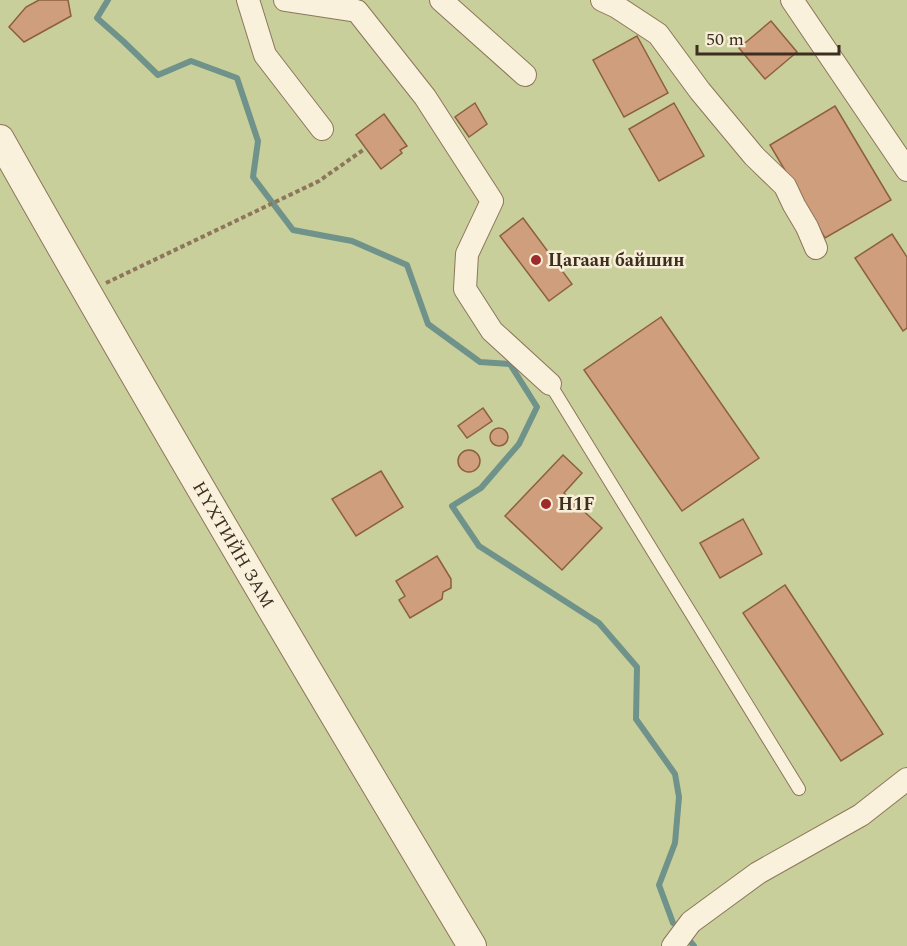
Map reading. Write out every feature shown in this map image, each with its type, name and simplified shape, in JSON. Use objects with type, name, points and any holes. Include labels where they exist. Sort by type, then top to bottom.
[{"type":"street","points":[[248,0],[265,55],[322,129]]},
{"type":"street","points":[[285,0],[357,11],[424,97],[492,201],[467,254],[465,289],[492,331],[550,384]]},
{"type":"street","points":[[441,0],[525,75]]},
{"type":"street","points":[[602,0],[617,7],[658,34],[700,91],[754,156],[785,186],[816,248]]},
{"type":"street","points":[[792,0],[907,170]]},
{"type":"street","name":"НҮХТИЙН ЗАМ","points":[[0,139],[86,292],[471,946]]},
{"type":"street","points":[[673,946],[691,922],[758,873],[861,815],[907,779]]},
{"type":"lane","points":[[550,384],[799,789]]},
{"type":"path","points":[[86,292],[319,181],[366,148]]},
{"type":"green space","points":[[0,0],[907,0],[907,946],[0,946]]},
{"type":"building","points":[[39,0],[68,0],[71,16],[24,42],[9,27],[26,7]]},
{"type":"building","points":[[771,21],[797,52],[765,79],[739,48]]},
{"type":"building","points":[[637,36],[668,93],[624,117],[593,60]]},
{"type":"building","points":[[475,103],[487,124],[469,137],[455,117]]},
{"type":"building","points":[[674,103],[704,156],[659,181],[629,129]]},
{"type":"building","points":[[835,106],[891,200],[825,238],[770,145]]},
{"type":"building","points":[[384,114],[407,146],[400,150],[402,153],[381,169],[356,135]]},
{"type":"building","name":"Цагаан байшин","points":[[523,218],[572,284],[549,301],[500,236]]},
{"type":"building","points":[[892,234],[907,257],[907,328],[903,331],[855,258]]},
{"type":"building","points":[[661,317],[759,458],[682,511],[584,370]]},
{"type":"building","points":[[483,408],[492,421],[467,438],[458,426]]},
{"type":"building","points":[[499,428],[505,431],[508,437],[505,443],[499,446],[493,443],[490,437],[493,431]]},
{"type":"building","points":[[469,450],[479,457],[480,461],[473,471],[469,472],[459,465],[458,461],[465,451]]},
{"type":"building","name":"H1F","points":[[563,455],[582,473],[564,493],[602,528],[562,570],[505,516]]},
{"type":"building","points":[[381,471],[403,507],[356,536],[332,499]]},
{"type":"building","points":[[743,519],[762,554],[720,578],[700,543]]},
{"type":"building","points":[[437,556],[451,579],[451,588],[443,592],[442,599],[410,618],[399,600],[405,596],[396,581]]},
{"type":"building","points":[[785,585],[883,734],[841,761],[743,613]]},
{"type":"waterway","points":[[108,0],[97,18],[158,75],[191,61],[237,78],[258,141],[253,177],[293,230],[352,241],[407,265],[428,324],[480,362],[510,364],[537,407],[519,444],[481,488],[452,506],[479,546],[599,623],[637,667],[636,719],[675,774],[679,797],[675,843],[659,885],[673,923]]},
{"type":"waterway","points":[[689,940],[694,946]]},
{"type":"place","name":"Цагаан байшин","points":[[536,260]]},
{"type":"place","name":"H1F","points":[[546,504]]}]
